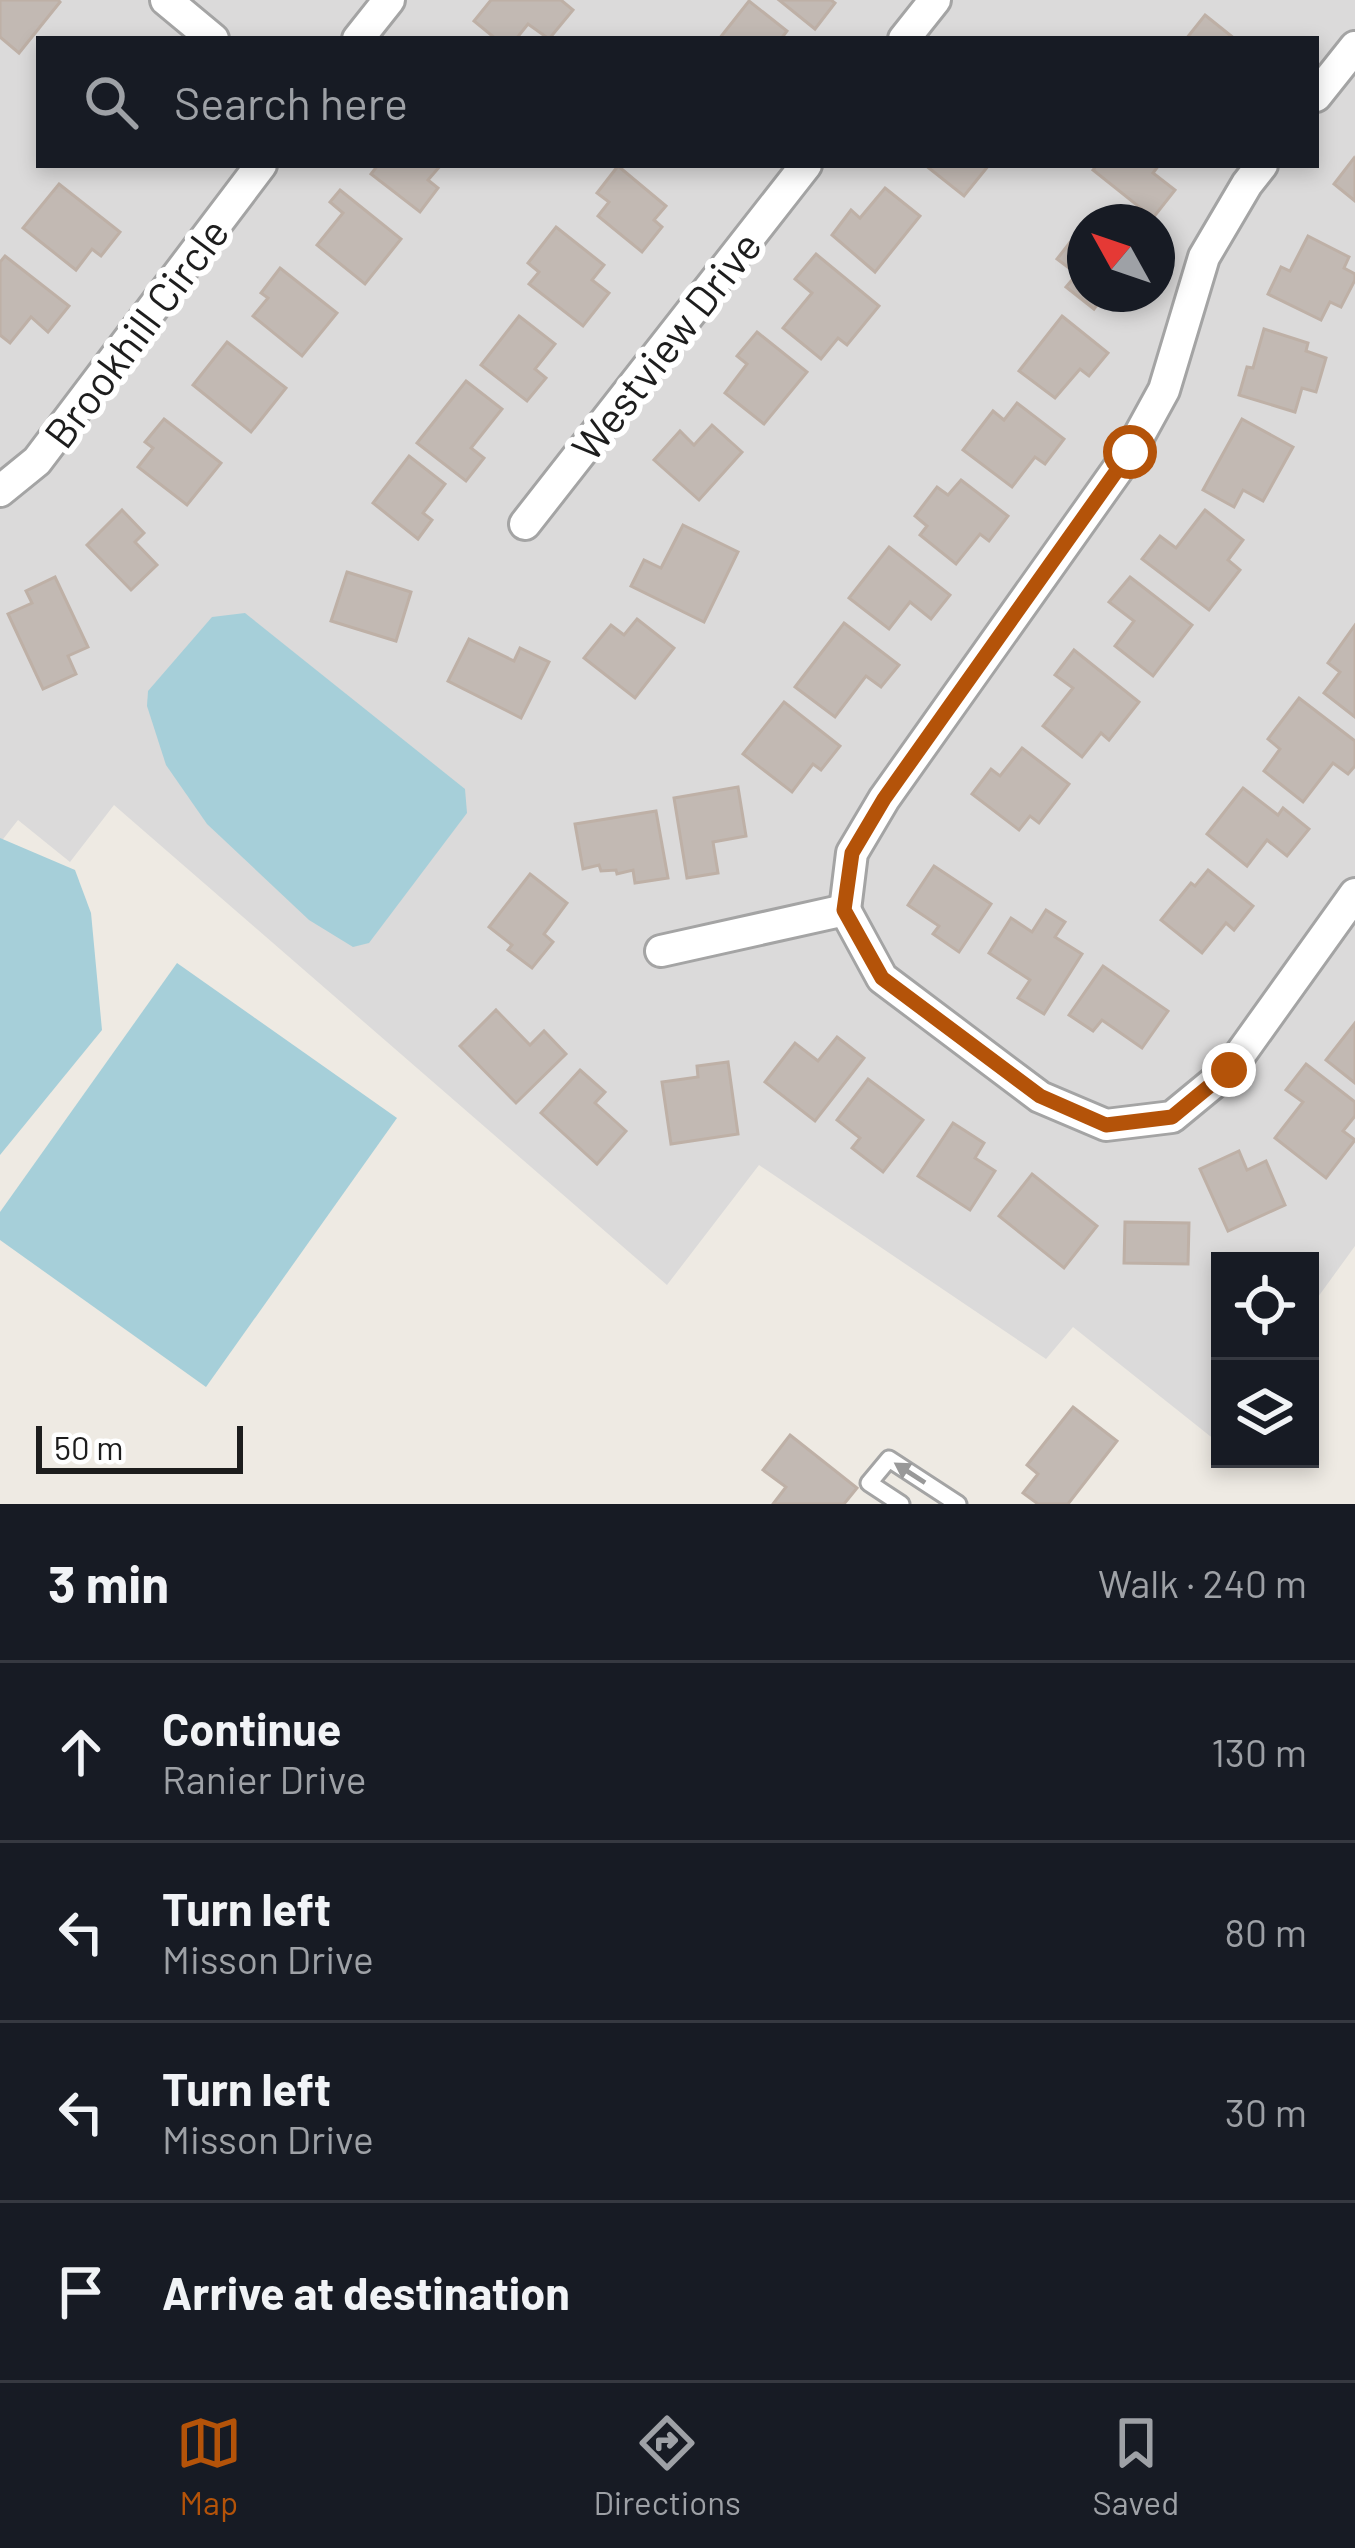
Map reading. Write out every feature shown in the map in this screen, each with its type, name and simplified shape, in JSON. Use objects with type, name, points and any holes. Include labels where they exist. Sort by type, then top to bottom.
[{"type":"street","points":[[166,0],[209,36]]},
{"type":"street","points":[[360,36],[388,0]]},
{"type":"street","points":[[906,36],[934,0]]},
{"type":"street","points":[[1319,92],[1355,47]]},
{"type":"street","name":"Brookhill Circle","points":[[0,491],[37,460],[259,168]]},
{"type":"street","name":"Westview Drive","points":[[525,524],[804,168]]},
{"type":"street","points":[[1260,168],[1204,257],[1164,390],[1130,452],[884,799],[852,853],[844,910],[882,978],[1040,1096],[1106,1125],[1172,1117],[1229,1070],[1355,894]]},
{"type":"street","points":[[662,951],[844,910]]},
{"type":"lane","points":[[902,1504],[869,1483],[889,1459],[958,1504]]},
{"type":"shaded area","points":[[0,0],[1355,0],[1355,1246],[1319,1296],[1319,1252],[1211,1252],[1211,1437],[1073,1327],[1046,1359],[759,1165],[667,1285],[114,805],[70,862],[18,820],[0,843]]},
{"type":"water","points":[[245,613],[465,789],[467,813],[369,943],[353,947],[309,920],[207,824],[166,765],[147,706],[148,691],[212,617]]},
{"type":"water","points":[[0,838],[75,870],[91,913],[102,1030],[0,1155]]},
{"type":"water","points":[[177,963],[397,1118],[206,1387],[0,1240],[0,1212]]},
{"type":"building","points":[[0,0],[60,2],[19,53],[0,37]]},
{"type":"building","points":[[491,0],[561,0],[573,10],[551,36],[528,24],[518,36],[492,36],[474,21]]},
{"type":"building","points":[[779,0],[831,0],[835,3],[815,29]]},
{"type":"building","points":[[749,1],[787,31],[783,36],[721,36]]},
{"type":"building","points":[[1205,15],[1231,36],[1188,36]]},
{"type":"building","points":[[1355,160],[1355,201],[1334,184]]},
{"type":"building","points":[[376,168],[438,168],[428,180],[438,188],[420,212],[371,174]]},
{"type":"building","points":[[620,168],[666,206],[654,220],[662,227],[642,252],[598,216],[609,202],[597,193]]},
{"type":"building","points":[[929,168],[987,168],[964,196]]},
{"type":"building","points":[[1095,168],[1157,168],[1153,173],[1175,190],[1164,204],[1136,204]]},
{"type":"building","points":[[59,184],[120,232],[101,256],[92,249],[76,270],[23,228]]},
{"type":"building","points":[[885,188],[920,216],[875,272],[832,235],[851,210],[860,218]]},
{"type":"building","points":[[340,190],[401,239],[365,284],[317,245],[343,213],[330,202]]},
{"type":"building","points":[[556,227],[604,265],[592,280],[609,293],[583,326],[529,284],[539,272],[528,263]]},
{"type":"building","points":[[1308,236],[1349,257],[1344,268],[1355,274],[1341,307],[1330,302],[1321,320],[1268,294],[1281,267],[1290,271]]},
{"type":"building","points":[[1067,246],[1067,266],[1057,259]]},
{"type":"building","points":[[816,254],[879,306],[847,345],[838,338],[821,359],[783,328],[812,293],[795,279]]},
{"type":"building","points":[[5,256],[69,306],[48,332],[31,317],[10,343],[0,335],[0,262]]},
{"type":"building","points":[[280,268],[337,313],[302,356],[253,316],[268,298],[261,293]]},
{"type":"building","points":[[519,316],[555,344],[535,369],[546,378],[527,401],[481,365]]},
{"type":"building","points":[[1062,316],[1108,353],[1089,376],[1080,369],[1055,398],[1019,371]]},
{"type":"building","points":[[1264,329],[1308,343],[1306,351],[1326,358],[1316,392],[1302,388],[1295,412],[1239,395]]},
{"type":"building","points":[[757,332],[807,372],[764,424],[725,393],[747,364],[737,356]]},
{"type":"building","points":[[227,342],[286,388],[251,432],[193,385]]},
{"type":"building","points":[[466,381],[502,409],[471,448],[484,458],[466,481],[417,443]]},
{"type":"building","points":[[1017,403],[1064,439],[1045,464],[1035,457],[1012,487],[963,450],[993,411],[1004,420]]},
{"type":"building","points":[[164,419],[221,463],[187,505],[138,467],[153,448],[145,442]]},
{"type":"building","points":[[1242,419],[1293,447],[1263,501],[1243,490],[1234,507],[1203,490]]},
{"type":"building","points":[[712,425],[742,452],[699,500],[654,460],[680,431],[694,445]]},
{"type":"building","points":[[409,456],[445,484],[423,513],[432,520],[418,539],[373,503]]},
{"type":"building","points":[[961,480],[1008,516],[989,541],[980,534],[956,564],[920,535],[927,526],[915,516],[937,487],[948,495]]},
{"type":"building","points":[[122,510],[144,533],[135,542],[157,565],[131,590],[87,545]]},
{"type":"building","points":[[1205,510],[1243,540],[1228,560],[1240,570],[1209,610],[1142,559],[1160,536],[1176,548]]},
{"type":"building","points":[[683,525],[738,552],[704,622],[631,586],[644,560],[661,568]]},
{"type":"building","points":[[889,547],[950,595],[931,619],[910,602],[889,629],[849,598]]},
{"type":"building","points":[[347,572],[411,592],[396,641],[331,621]]},
{"type":"building","points":[[55,577],[88,647],[68,656],[76,674],[43,689],[8,614],[32,603],[26,591]]},
{"type":"building","points":[[1130,577],[1192,625],[1153,676],[1115,646],[1134,621],[1109,602]]},
{"type":"building","points":[[637,619],[674,648],[635,698],[584,658],[611,625],[624,635]]},
{"type":"building","points":[[844,623],[899,665],[881,687],[866,676],[835,717],[795,687]]},
{"type":"building","points":[[1355,625],[1355,717],[1324,693],[1340,672],[1328,663]]},
{"type":"building","points":[[469,639],[514,661],[520,648],[549,662],[521,718],[448,681]]},
{"type":"building","points":[[1074,650],[1139,702],[1109,740],[1101,733],[1082,757],[1043,726],[1073,688],[1055,675]]},
{"type":"building","points":[[1299,698],[1355,741],[1355,766],[1348,774],[1333,763],[1303,802],[1264,771],[1280,749],[1268,739]]},
{"type":"building","points":[[784,702],[840,746],[821,770],[813,764],[792,792],[743,754]]},
{"type":"building","points":[[1022,748],[1069,784],[1039,823],[1030,816],[1019,830],[972,794],[991,769],[1000,776]]},
{"type":"building","points":[[738,787],[746,836],[713,842],[718,873],[687,878],[674,798]]},
{"type":"building","points":[[1243,788],[1278,815],[1283,808],[1309,829],[1287,856],[1267,840],[1247,866],[1207,834]]},
{"type":"building","points":[[656,811],[668,878],[635,883],[633,870],[617,874],[616,870],[601,871],[599,865],[583,869],[575,824]]},
{"type":"building","points":[[934,866],[991,904],[959,952],[933,934],[939,926],[908,905]]},
{"type":"building","points":[[1208,870],[1253,906],[1234,930],[1226,923],[1202,953],[1161,920]]},
{"type":"building","points":[[530,874],[567,903],[544,934],[553,942],[532,968],[489,927]]},
{"type":"building","points":[[1046,910],[1065,922],[1055,937],[1082,954],[1044,1014],[1018,998],[1030,980],[989,953],[1011,918],[1032,932]]},
{"type":"building","points":[[1103,966],[1168,1011],[1142,1048],[1102,1020],[1093,1031],[1069,1015]]},
{"type":"building","points":[[496,1010],[530,1045],[544,1031],[566,1054],[516,1103],[460,1046]]},
{"type":"building","points":[[1355,1023],[1355,1083],[1326,1060]]},
{"type":"building","points":[[837,1037],[864,1058],[815,1121],[765,1082],[795,1043],[818,1061]]},
{"type":"building","points":[[728,1062],[738,1134],[671,1144],[662,1082],[698,1077],[697,1066]]},
{"type":"building","points":[[1306,1064],[1355,1102],[1355,1116],[1343,1131],[1355,1140],[1326,1178],[1275,1138],[1303,1102],[1286,1090]]},
{"type":"building","points":[[580,1070],[605,1092],[595,1103],[626,1131],[597,1164],[541,1113]]},
{"type":"building","points":[[868,1079],[923,1120],[883,1172],[852,1148],[860,1138],[837,1120]]},
{"type":"building","points":[[953,1123],[984,1143],[975,1158],[995,1171],[970,1210],[918,1176]]},
{"type":"building","points":[[1239,1151],[1247,1170],[1266,1161],[1285,1205],[1228,1231],[1200,1169]]},
{"type":"building","points":[[1032,1174],[1097,1226],[1064,1268],[999,1216]]},
{"type":"building","points":[[1125,1222],[1189,1223],[1188,1264],[1124,1263]]},
{"type":"building","points":[[1073,1407],[1117,1441],[1068,1504],[1038,1504],[1023,1493],[1038,1474],[1027,1465]]},
{"type":"building","points":[[790,1435],[857,1488],[844,1504],[773,1504],[786,1487],[763,1470]]},
{"type":"route","points":[[1130,452],[884,799],[852,853],[844,910],[882,978],[1040,1096],[1106,1125],[1172,1117],[1229,1070]]}]
